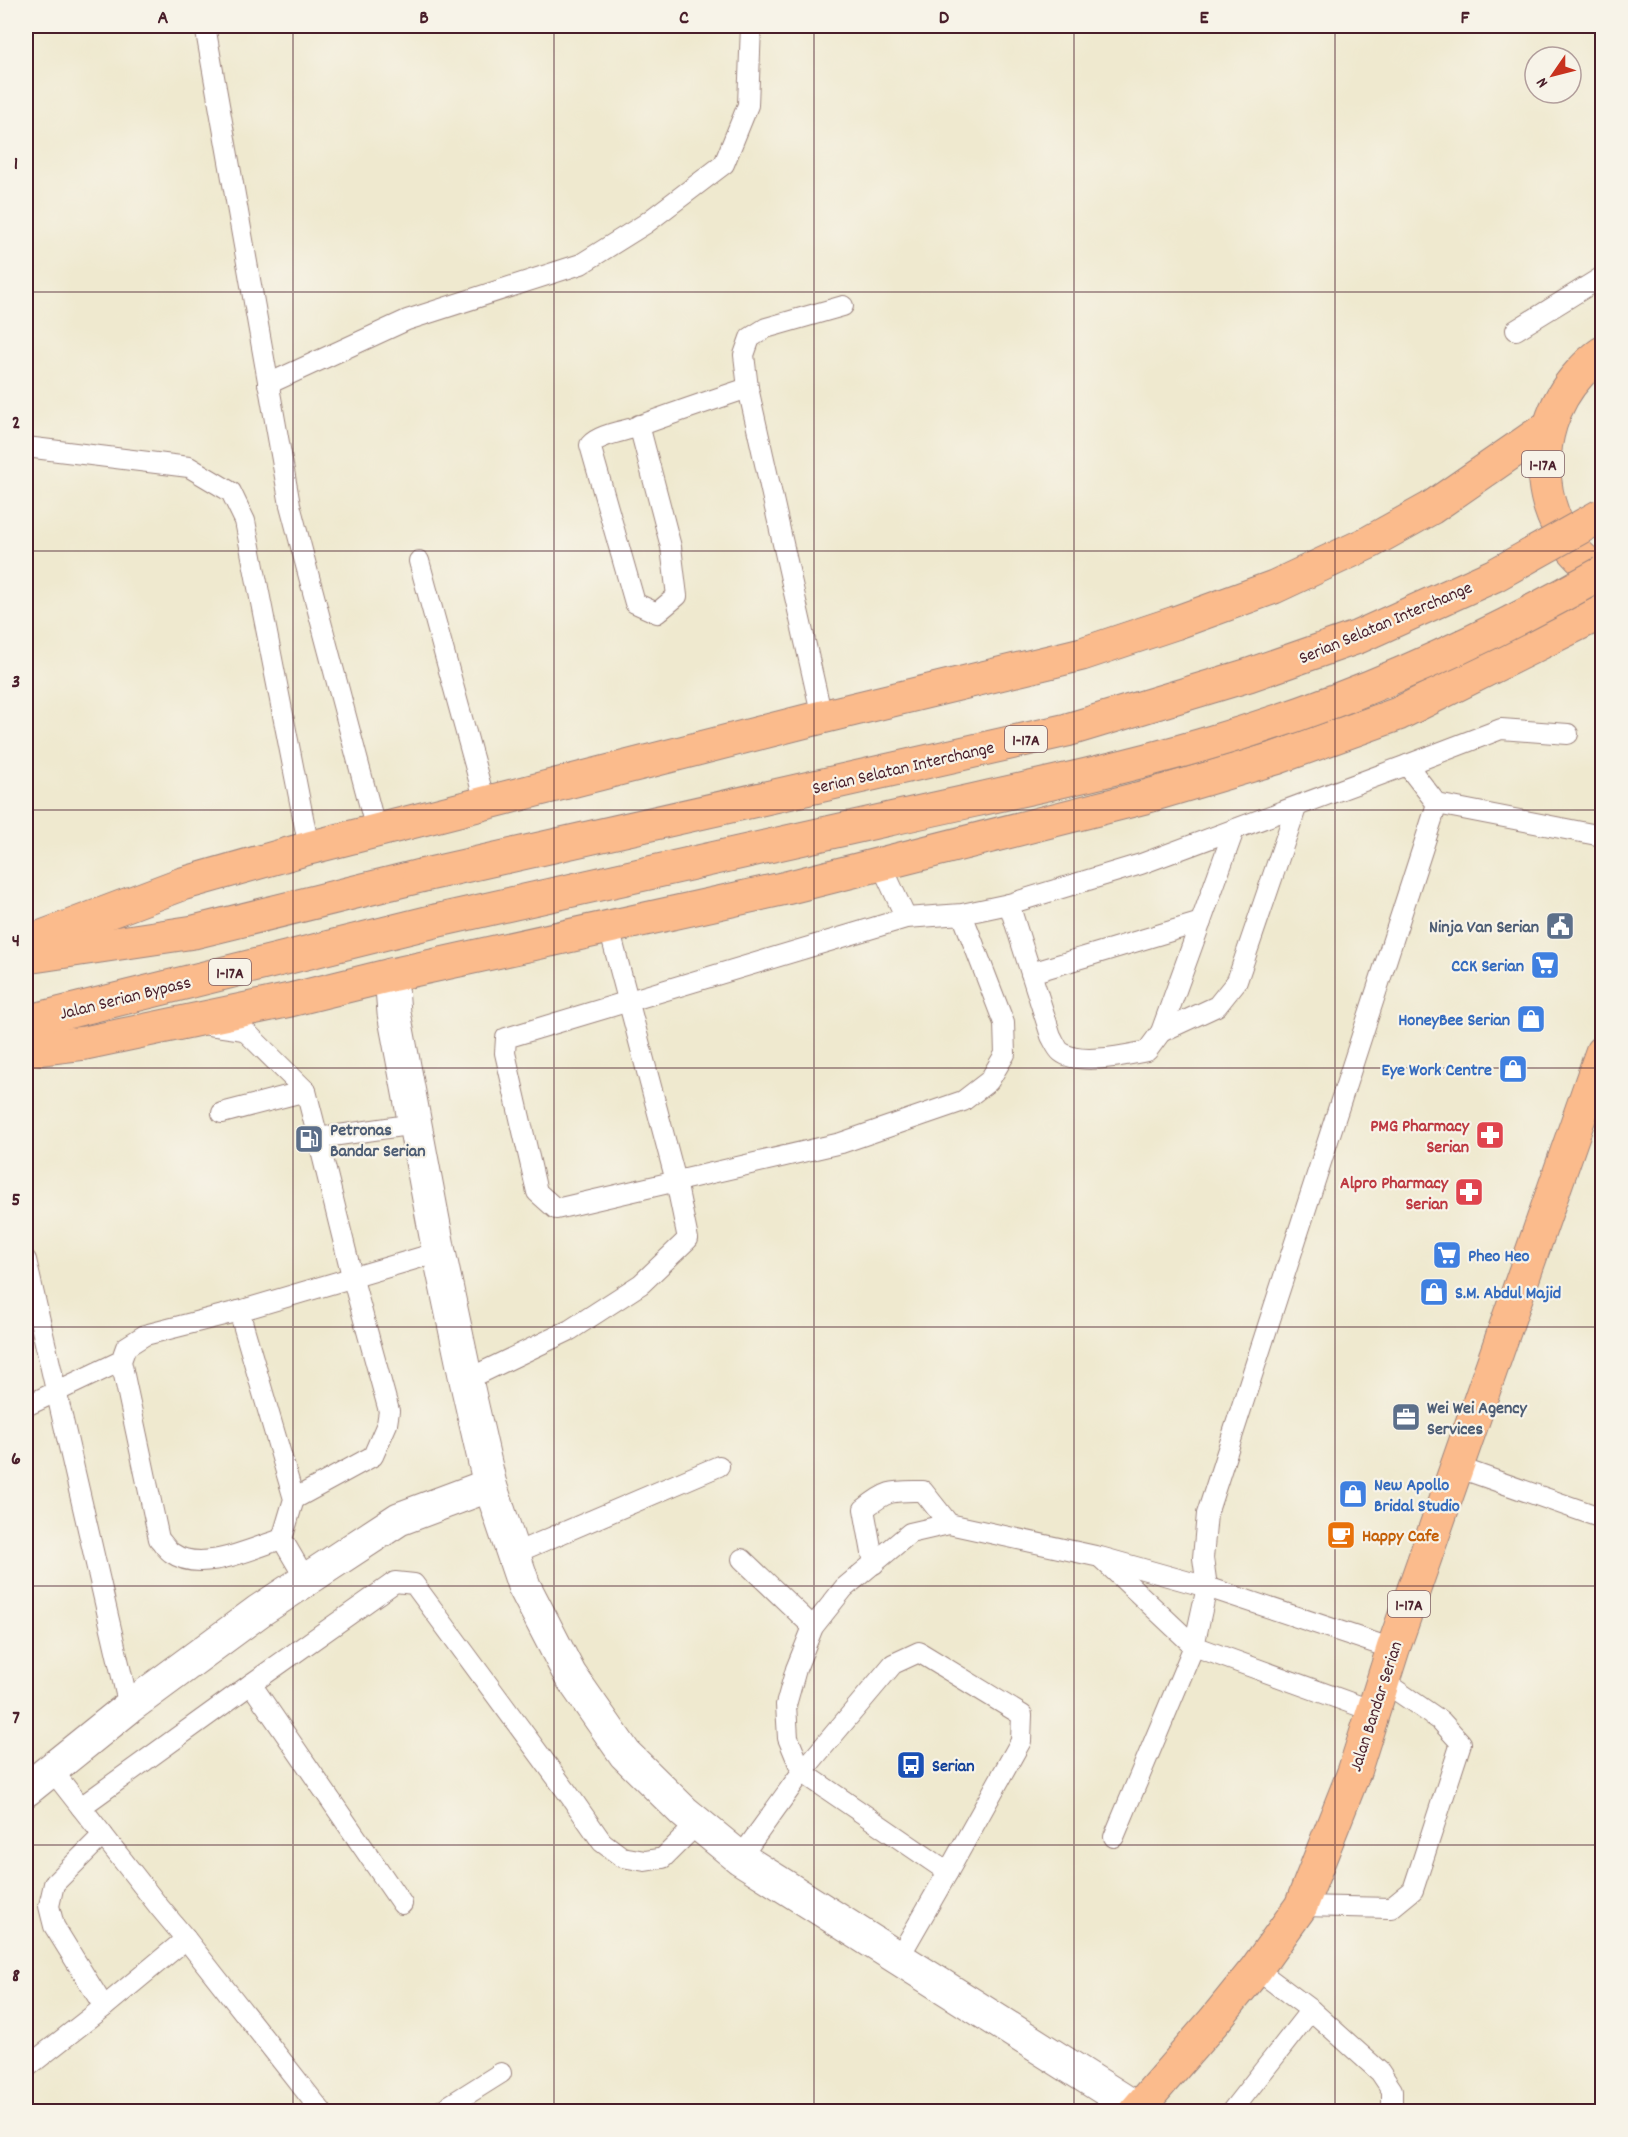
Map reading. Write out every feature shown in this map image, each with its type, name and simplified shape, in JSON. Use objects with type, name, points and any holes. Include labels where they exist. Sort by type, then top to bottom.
[{"type":"main road","name":"1-17A","points":[[1602,353],[1593,358],[1565,389],[1548,427],[1543,464],[1548,501],[1563,535],[1586,564],[1602,573]]},
{"type":"main road","points":[[26,943],[182,884],[309,848],[822,717],[1082,654],[1176,623],[1274,587],[1370,542],[1431,508],[1548,427]]},
{"type":"main road","name":"Serian Selatan Interchange","points":[[26,957],[194,932],[420,876],[1067,730],[1249,675],[1358,637],[1495,575],[1602,515]]},
{"type":"main road","name":"Jalan Serian Bypass","points":[[26,1022],[435,921],[1070,778],[1202,746],[1332,703],[1442,656],[1552,602],[1602,573]]},
{"type":"main road","points":[[26,1050],[85,1043],[186,1022],[609,928],[881,864],[1145,797],[1276,758],[1398,714],[1597,620]]},
{"type":"main road","name":"Jalan Bandar Serian","points":[[1136,2110],[1257,1969],[1300,1906],[1354,1772],[1393,1649],[1602,1052]]},
{"type":"street","points":[[392,975],[394,1013],[414,1124],[439,1252],[490,1485],[524,1586],[570,1675],[625,1754],[698,1823],[740,1858],[1136,2110]]},
{"type":"street","points":[[26,1790],[129,1707],[259,1611],[306,1580],[399,1519],[490,1485]]},
{"type":"lane","points":[[206,26],[290,505],[376,830]]},
{"type":"lane","points":[[268,384],[407,320],[581,264],[645,224],[724,164],[748,105],[751,26]]},
{"type":"lane","points":[[1516,330],[1602,277]]},
{"type":"lane","points":[[822,717],[748,388],[744,355],[750,338],[766,328],[843,306]]},
{"type":"lane","points":[[639,425],[671,548],[677,596],[657,613],[635,603],[590,446],[593,442],[639,425],[748,388]]},
{"type":"lane","points":[[26,447],[189,467],[231,492],[245,521],[309,848]]},
{"type":"lane","points":[[419,561],[484,802]]},
{"type":"lane","points":[[962,914],[1004,1023],[1005,1054],[989,1080],[963,1101],[852,1139],[556,1209],[537,1192],[505,1053],[506,1038],[906,918],[962,914],[1009,904],[1141,864],[1501,729],[1568,734]]},
{"type":"lane","points":[[1407,765],[1437,804],[1602,836]]},
{"type":"lane","points":[[1114,1837],[1194,1646],[1207,1587],[1203,1558],[1207,1514],[1437,804]]},
{"type":"lane","points":[[1161,1032],[1217,1006],[1238,981],[1296,807]]},
{"type":"lane","points":[[1009,904],[1051,1036],[1062,1052],[1082,1059],[1107,1058],[1147,1051],[1161,1032],[1234,830]]},
{"type":"lane","points":[[881,864],[906,918]]},
{"type":"lane","points":[[1031,973],[1201,922]]},
{"type":"lane","points":[[466,1380],[570,1330],[641,1284],[688,1239],[676,1181],[609,928]]},
{"type":"lane","points":[[186,1022],[244,1030],[306,1091],[352,1276],[389,1411],[387,1424],[373,1456],[294,1499]]},
{"type":"lane","points":[[222,1113],[306,1091]]},
{"type":"lane","points":[[318,1138],[414,1124]]},
{"type":"lane","points":[[282,1539],[218,1560],[190,1560],[173,1553],[159,1539],[121,1362],[126,1347],[145,1335],[239,1311],[439,1252]]},
{"type":"lane","points":[[26,1260],[129,1707]]},
{"type":"lane","points":[[239,1311],[294,1499],[282,1539],[306,1580]]},
{"type":"lane","points":[[26,1407],[121,1362]]},
{"type":"lane","points":[[513,1554],[719,1466]]},
{"type":"lane","points":[[1457,1467],[1602,1518]]},
{"type":"lane","points":[[874,1564],[864,1509],[882,1494],[898,1491],[923,1491],[949,1524]]},
{"type":"lane","points":[[948,1872],[802,1772],[788,1738],[786,1705],[795,1669],[813,1627],[844,1588],[910,1533],[949,1524],[1100,1557],[1207,1587],[1393,1649]]},
{"type":"lane","points":[[1100,1557],[1194,1646],[1378,1696],[1441,1721],[1461,1743],[1413,1890],[1391,1908],[1300,1906]]},
{"type":"lane","points":[[742,1559],[813,1627]]},
{"type":"lane","points":[[81,1808],[250,1684],[395,1582],[414,1584],[602,1842],[622,1857],[645,1861],[663,1858],[698,1823]]},
{"type":"lane","points":[[740,1858],[802,1772],[893,1664],[920,1652],[1022,1715],[1021,1741],[898,1959]]},
{"type":"lane","points":[[250,1684],[402,1904]]},
{"type":"lane","points":[[52,1770],[322,2112]]},
{"type":"lane","points":[[103,1835],[54,1884],[49,1906],[54,1926],[104,2007]]},
{"type":"lane","points":[[26,2068],[186,1939]]},
{"type":"lane","points":[[1257,1969],[1311,2010],[1380,2072],[1392,2090],[1392,2112]]},
{"type":"lane","points":[[1231,2112],[1311,2010]]},
{"type":"lane","points":[[439,2112],[501,2073]]},
{"type":"place","name":"Ninja Van Serian","points":[[1560,926]]},
{"type":"place","name":"CCK Serian","points":[[1545,965]]},
{"type":"place","name":"HoneyBee Serian","points":[[1531,1019]]},
{"type":"place","name":"Eye Work Centre","points":[[1513,1069]]},
{"type":"place","name":"PMG Pharmacy Serian","points":[[1490,1135]]},
{"type":"place","name":"Petronas Bandar Serian","points":[[309,1139]]},
{"type":"place","name":"Alpro Pharmacy Serian","points":[[1469,1192]]},
{"type":"place","name":"Pheo Heo","points":[[1447,1255]]},
{"type":"place","name":"S.M. Abdul Majid","points":[[1434,1292]]},
{"type":"place","name":"Wei Wei Agency Services","points":[[1406,1417]]},
{"type":"place","name":"New Apollo Bridal Studio","points":[[1353,1494]]},
{"type":"place","name":"Happy Cafe","points":[[1341,1535]]},
{"type":"place","name":"Serian","points":[[911,1765]]}]
